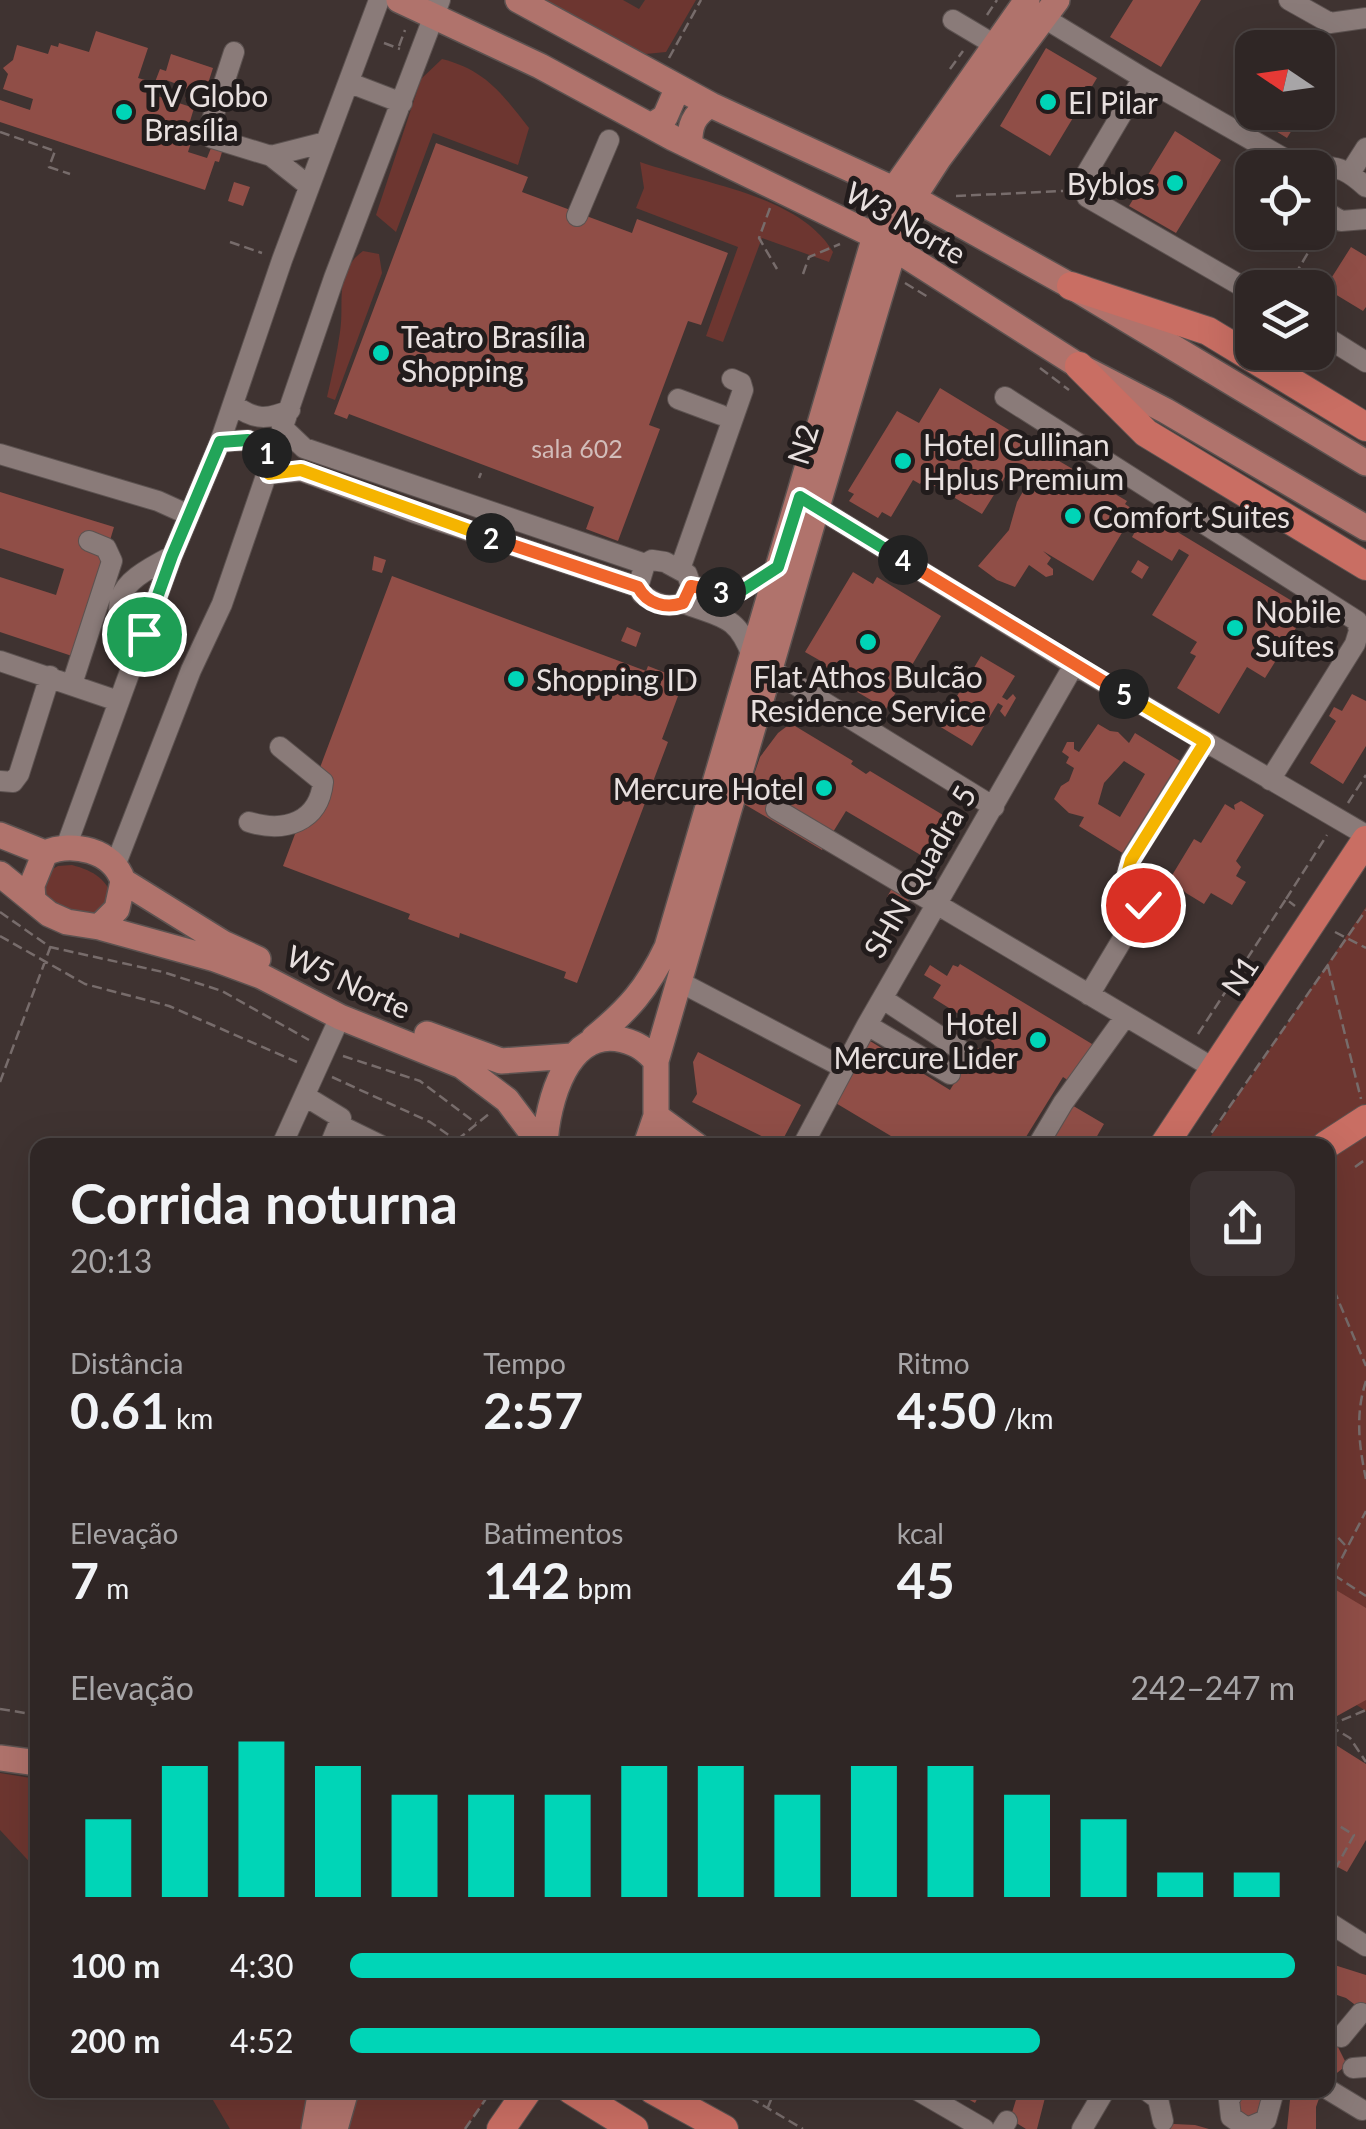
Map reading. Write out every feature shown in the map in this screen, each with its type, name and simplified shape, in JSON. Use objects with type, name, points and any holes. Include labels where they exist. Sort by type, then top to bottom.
[{"type":"highway","points":[[1071,286],[1208,331],[1366,426]]},
{"type":"highway","points":[[1080,366],[1146,432],[1366,566]]},
{"type":"highway","name":"N1","points":[[1169,1138],[1366,838]]},
{"type":"highway","points":[[1335,1139],[1366,1119]]},
{"type":"highway","points":[[501,2129],[522,2098]]},
{"type":"highway","points":[[585,2098],[634,2129]]},
{"type":"highway","points":[[668,2098],[724,2129]]},
{"type":"main road","name":"W3 Norte","points":[[398,0],[437,9],[651,126],[885,242],[1080,366],[1166,411],[1366,528]]},
{"type":"main road","name":"W3 Norte","points":[[518,0],[710,105],[904,194],[1071,286],[1366,462]]},
{"type":"main road","name":"N2","points":[[648,1138],[656,1116],[656,1060],[761,663],[885,242],[904,194],[995,45],[1033,5]]},
{"type":"main road","name":"N2","points":[[904,194],[1002,73],[1033,5]]},
{"type":"main road","points":[[995,45],[1002,56],[1002,73]]},
{"type":"main road","points":[[651,126],[665,117],[669,82]]},
{"type":"main road","points":[[690,146],[692,122],[699,111],[710,105]]},
{"type":"main road","name":"N2","points":[[572,1056],[640,995],[667,948],[761,663],[778,567],[808,502]]},
{"type":"main road","points":[[0,835],[56,850],[100,854],[119,874],[117,909],[100,927],[68,922],[50,914],[0,874]]},
{"type":"main road","points":[[33,900],[32,885],[56,850]]},
{"type":"main road","name":"W5 Norte","points":[[119,874],[223,943],[398,1024],[502,1061],[572,1056]]},
{"type":"main road","name":"W5 Norte","points":[[100,927],[261,976],[340,1017],[462,1066],[507,1100],[537,1138]]},
{"type":"main road","points":[[594,1038],[636,1044],[656,1060]]},
{"type":"main road","points":[[544,1138],[546,1122],[572,1056]]},
{"type":"main road","points":[[656,1116],[686,1138]]},
{"type":"main road","points":[[0,1758],[30,1762]]},
{"type":"main road","points":[[314,2129],[320,2098]]},
{"type":"main road","points":[[335,2129],[344,2098]]},
{"type":"street","points":[[56,850],[220,442],[282,260],[379,0]]},
{"type":"street","points":[[1289,0],[1330,23],[1366,18]]},
{"type":"street","points":[[1033,5],[1143,78],[1269,150]]},
{"type":"street","points":[[119,874],[191,670],[222,604],[340,261],[437,9]]},
{"type":"street","points":[[953,20],[995,45]]},
{"type":"street","points":[[234,52],[211,123],[212,138],[271,156],[309,186]]},
{"type":"street","points":[[1143,78],[1082,181],[1083,190],[1235,282]]},
{"type":"street","points":[[350,83],[402,102]]},
{"type":"street","points":[[577,216],[608,140]]},
{"type":"street","points":[[271,156],[326,142]]},
{"type":"street","points":[[1335,168],[1358,180],[1366,148]]},
{"type":"street","points":[[1335,218],[1366,219]]},
{"type":"street","points":[[1335,343],[1366,362]]},
{"type":"street","points":[[220,442],[248,440],[271,466],[301,470],[367,507],[638,587],[653,602],[672,607],[685,586],[743,390],[741,383],[732,379]]},
{"type":"street","points":[[1005,397],[1357,621],[1355,644],[1270,780]]},
{"type":"street","points":[[678,399],[721,415]]},
{"type":"street","points":[[234,405],[254,418],[286,419]]},
{"type":"street","points":[[286,419],[304,448],[645,564]]},
{"type":"street","points":[[0,454],[158,501],[189,515]]},
{"type":"street","points":[[808,502],[1366,838]]},
{"type":"street","points":[[74,679],[112,561],[106,548],[89,541]]},
{"type":"street","points":[[134,662],[118,621],[120,599],[135,575],[172,556]]},
{"type":"street","points":[[638,587],[645,564],[652,560],[665,562],[685,586],[742,630],[761,663],[994,807]]},
{"type":"street","points":[[685,586],[730,594],[778,567]]},
{"type":"street","points":[[0,662],[74,679],[120,695]]},
{"type":"street","name":"SHN Quadra 5","points":[[807,1138],[867,1025],[1074,665]]},
{"type":"street","points":[[0,781],[13,782],[19,774],[50,676]]},
{"type":"street","points":[[1089,994],[1143,905],[1127,874],[1131,860],[1205,742]]},
{"type":"street","points":[[249,822],[274,828],[311,814],[318,804],[323,782],[280,747]]},
{"type":"street","points":[[776,809],[1216,1069]]},
{"type":"street","points":[[678,981],[844,1068]]},
{"type":"street","points":[[883,998],[965,1053]]},
{"type":"street","points":[[285,1138],[340,1017]]},
{"type":"street","points":[[1042,1138],[1125,1017]]},
{"type":"street","points":[[867,1025],[950,1074]]},
{"type":"street","points":[[305,1096],[341,1118],[333,1138]]},
{"type":"street","points":[[339,1125],[366,1138]]},
{"type":"street","points":[[1335,1926],[1366,1946]]},
{"type":"street","points":[[1335,1937],[1366,1955]]},
{"type":"street","points":[[1341,2037],[1361,2013]]},
{"type":"street","points":[[1335,2094],[1362,2110]]},
{"type":"street","points":[[930,2098],[984,2129]]},
{"type":"street","points":[[1082,2129],[1100,2098]]},
{"type":"street","points":[[1159,2098],[1163,2121]]},
{"type":"street","points":[[1230,2098],[1228,2108],[1236,2122],[1247,2128],[1266,2120],[1269,2101]]},
{"type":"path","points":[[669,82],[702,0]]},
{"type":"path","points":[[364,37],[419,57]]},
{"type":"path","points":[[0,132],[55,151],[49,167],[70,174]]},
{"type":"path","points":[[776,269],[758,238],[779,189]]},
{"type":"path","points":[[957,196],[1083,190]]},
{"type":"path","points":[[230,242],[282,260]]},
{"type":"path","points":[[1286,900],[1366,775]]},
{"type":"path","points":[[1209,1138],[1366,910]]},
{"type":"path","points":[[0,912],[50,947],[163,972],[222,991],[324,1049],[420,1081],[476,1123]]},
{"type":"path","points":[[1358,922],[1366,927]]},
{"type":"path","points":[[0,936],[84,984],[169,1006],[430,1122],[453,1138]]},
{"type":"path","points":[[0,1082],[50,947]]},
{"type":"path","points":[[1328,966],[1366,1119]]},
{"type":"path","points":[[458,1138],[507,1100]]},
{"type":"path","points":[[1355,1167],[1366,1159]]},
{"type":"path","points":[[1335,1293],[1366,1366]]},
{"type":"path","points":[[1366,1381],[1358,1429],[1366,1479]]},
{"type":"path","points":[[1358,1429],[1366,1432]]},
{"type":"path","points":[[1335,1573],[1366,1510]]},
{"type":"path","points":[[1335,1535],[1346,1546]]},
{"type":"path","points":[[1335,1576],[1366,1596]]},
{"type":"path","points":[[0,1709],[30,1714]]},
{"type":"path","points":[[1335,1723],[1366,1710]]},
{"type":"path","points":[[1335,1729],[1350,1738],[1366,1762]]},
{"type":"path","points":[[1335,1824],[1354,1835],[1335,1869]]},
{"type":"path","points":[[465,2129],[486,2098]]},
{"type":"path","points":[[751,2098],[802,2129]]},
{"type":"path","points":[[768,2108],[772,2098]]},
{"type":"shaded area","points":[[534,0],[623,0],[639,9],[645,0],[696,0],[666,52],[635,55]]},
{"type":"shaded area","points":[[442,59],[482,77],[529,128],[518,165],[433,133],[396,232],[376,215],[421,79]]},
{"type":"shaded area","points":[[640,162],[773,204],[818,233],[833,252],[829,262],[762,238],[723,342],[706,336],[738,247],[636,208],[644,188]]},
{"type":"shaded area","points":[[363,251],[379,254],[382,273],[335,400],[327,397],[340,332],[342,288],[347,269]]},
{"type":"shaded area","points":[[72,865],[99,877],[114,903],[89,922],[51,906],[42,887],[46,873],[58,866]]},
{"type":"shaded area","points":[[1366,907],[1366,1711],[1335,1691],[1335,1138],[1210,1138]]},
{"type":"shaded area","points":[[0,1773],[30,1778],[30,1862],[0,1830]]},
{"type":"shaded area","points":[[212,2098],[486,2098],[465,2129],[230,2129]]},
{"type":"building","points":[[1133,0],[1201,0],[1161,67],[1110,37]]},
{"type":"building","name":"TV Globo Brasília","points":[[96,31],[148,48],[138,78],[145,80],[142,91],[194,108],[187,138],[194,133],[188,152],[207,158],[211,148],[222,152],[205,190],[0,122],[0,100],[30,110],[33,99],[3,89],[8,74],[3,68],[13,60],[17,45],[48,54],[51,45],[58,47],[59,43],[89,52]]},
{"type":"building","name":"El Pilar","points":[[1046,48],[1097,78],[1050,156],[1000,126]]},
{"type":"building","points":[[171,54],[213,68],[201,105],[185,99],[185,87],[166,80],[164,85],[155,82],[160,69],[166,71]]},
{"type":"building","points":[[1274,130],[1292,130],[1287,138]]},
{"type":"building","name":"Byblos","points":[[1175,131],[1221,160],[1176,233],[1129,206]]},
{"type":"building","points":[[436,143],[528,177],[522,192],[632,233],[637,219],[728,253],[701,325],[688,321],[649,425],[660,429],[618,541],[586,529],[594,507],[349,414],[347,419],[334,414]]},
{"type":"building","points":[[234,182],[250,187],[243,206],[228,201]]},
{"type":"building","points":[[1351,247],[1366,256],[1363,311],[1335,294],[1335,272]]},
{"type":"building","points":[[940,388],[1027,441],[1025,444],[1127,501],[1125,504],[1135,511],[1093,581],[1043,551],[1051,558],[1047,564],[1053,575],[1046,577],[1029,565],[1015,587],[978,566],[1009,530],[1017,502],[1029,481],[1010,481],[1005,477],[982,514],[923,479],[920,484],[913,480],[891,517],[882,512],[878,518],[849,501],[854,494],[848,491],[897,411],[919,423]]},
{"type":"building","points":[[0,492],[114,527],[75,657],[0,632],[0,577],[56,595],[64,569],[0,548]]},
{"type":"building","name":"Nobile Suítes","points":[[1146,513],[1307,610],[1265,678],[1247,667],[1219,714],[1177,688],[1196,656],[1190,653],[1197,642],[1152,615],[1189,555],[1179,549],[1172,561],[1132,537]]},
{"type":"building","points":[[374,556],[386,560],[382,573],[372,570]]},
{"type":"building","points":[[1138,560],[1149,567],[1142,579],[1131,572]]},
{"type":"building","name":"Flat Athos Bulcão Residence Service","points":[[853,572],[873,584],[877,577],[941,616],[886,709],[822,671],[826,664],[805,652]]},
{"type":"building","points":[[392,576],[646,671],[648,666],[684,680],[662,739],[668,742],[577,983],[564,978],[566,972],[460,933],[459,938],[408,919],[410,914],[283,866]]},
{"type":"building","points":[[627,627],[641,633],[636,647],[621,641]]},
{"type":"building","points":[[981,656],[1015,676],[1002,697],[1007,700],[1013,694],[1016,698],[1005,717],[1000,711],[1003,706],[998,703],[972,746],[939,726]]},
{"type":"building","points":[[1352,694],[1366,701],[1366,746],[1343,784],[1310,763],[1336,721],[1329,716],[1334,707],[1342,711]]},
{"type":"building","name":"Mercure Hotel","points":[[799,717],[795,726],[853,761],[851,764],[866,774],[870,771],[948,818],[951,826],[946,834],[952,838],[942,855],[936,851],[932,858],[926,854],[924,857],[846,811],[822,850],[744,804],[760,757],[778,733]]},
{"type":"building","points":[[1098,724],[1118,732],[1129,743],[1135,733],[1185,764],[1129,857],[1079,826],[1084,817],[1069,813],[1054,799],[1074,768],[1066,763],[1069,757],[1062,752],[1067,742],[1074,742],[1074,749],[1079,752]],"holes":[[[1124,761],[1145,774],[1120,817],[1098,804],[1104,783]]]},
{"type":"building","points":[[1241,801],[1264,815],[1236,861],[1241,867],[1236,876],[1246,882],[1232,905],[1211,893],[1204,904],[1171,877],[1194,839],[1201,843],[1225,804],[1235,810],[1234,805]]},
{"type":"building","points":[[896,881],[914,892],[905,907],[887,897]]},
{"type":"building","points":[[960,964],[1092,1044],[1069,1081],[1063,1077],[1025,1138],[894,1138],[834,1102],[870,1041],[950,1090],[976,1047],[985,1052],[994,1036],[933,998],[941,985],[924,975],[930,965],[947,976],[953,965]]},
{"type":"building","points":[[698,1052],[801,1105],[784,1138],[766,1138],[692,1102],[697,1094],[693,1062]]},
{"type":"building","points":[[1070,1104],[1104,1124],[1096,1138],[1049,1138]]},
{"type":"building","points":[[1335,1589],[1366,1608],[1366,1700],[1335,1717]]},
{"type":"building","points":[[1335,1744],[1366,1764],[1366,1840],[1347,1872],[1335,1866]]},
{"type":"building","points":[[1335,1965],[1366,1975],[1366,2013],[1335,1994]]},
{"type":"building","points":[[1335,2041],[1347,2065],[1335,2074]]},
{"type":"building","points":[[1017,2098],[1045,2098],[1037,2129],[1026,2129],[1010,2119]]},
{"type":"building","points":[[1232,2098],[1266,2098],[1253,2122],[1227,2107]]},
{"type":"building","points":[[1290,2098],[1319,2098],[1316,2129],[1287,2129]]},
{"type":"building","points":[[1174,2124],[1195,2125],[1209,2129],[1157,2129]]},
{"type":"place","name":"El Pilar","points":[[1048,102]]},
{"type":"place","name":"TV Globo Brasília","points":[[124,112]]},
{"type":"place","name":"Byblos","points":[[1175,183]]},
{"type":"place","name":"Teatro Brasília Shopping","points":[[381,353]]},
{"type":"place","name":"Hotel Cullinan Hplus Premium","points":[[903,461]]},
{"type":"place","name":"Comfort Suites","points":[[1073,516]]},
{"type":"place","name":"Nobile Suítes","points":[[1235,628]]},
{"type":"place","name":"Flat Athos Bulcão Residence Service","points":[[868,642]]},
{"type":"place","name":"Shopping ID","points":[[516,679]]},
{"type":"place","name":"Mercure Hotel","points":[[824,788]]},
{"type":"place","name":"Hotel Mercure Lider","points":[[1038,1040]]},
{"type":"route","points":[[144,634],[220,442],[232,439],[248,440],[274,458],[269,474],[301,470],[415,514],[638,587],[653,602],[672,607],[683,603],[691,586],[730,594],[778,567],[800,497],[1205,742],[1131,860],[1127,874],[1143,905]]}]
